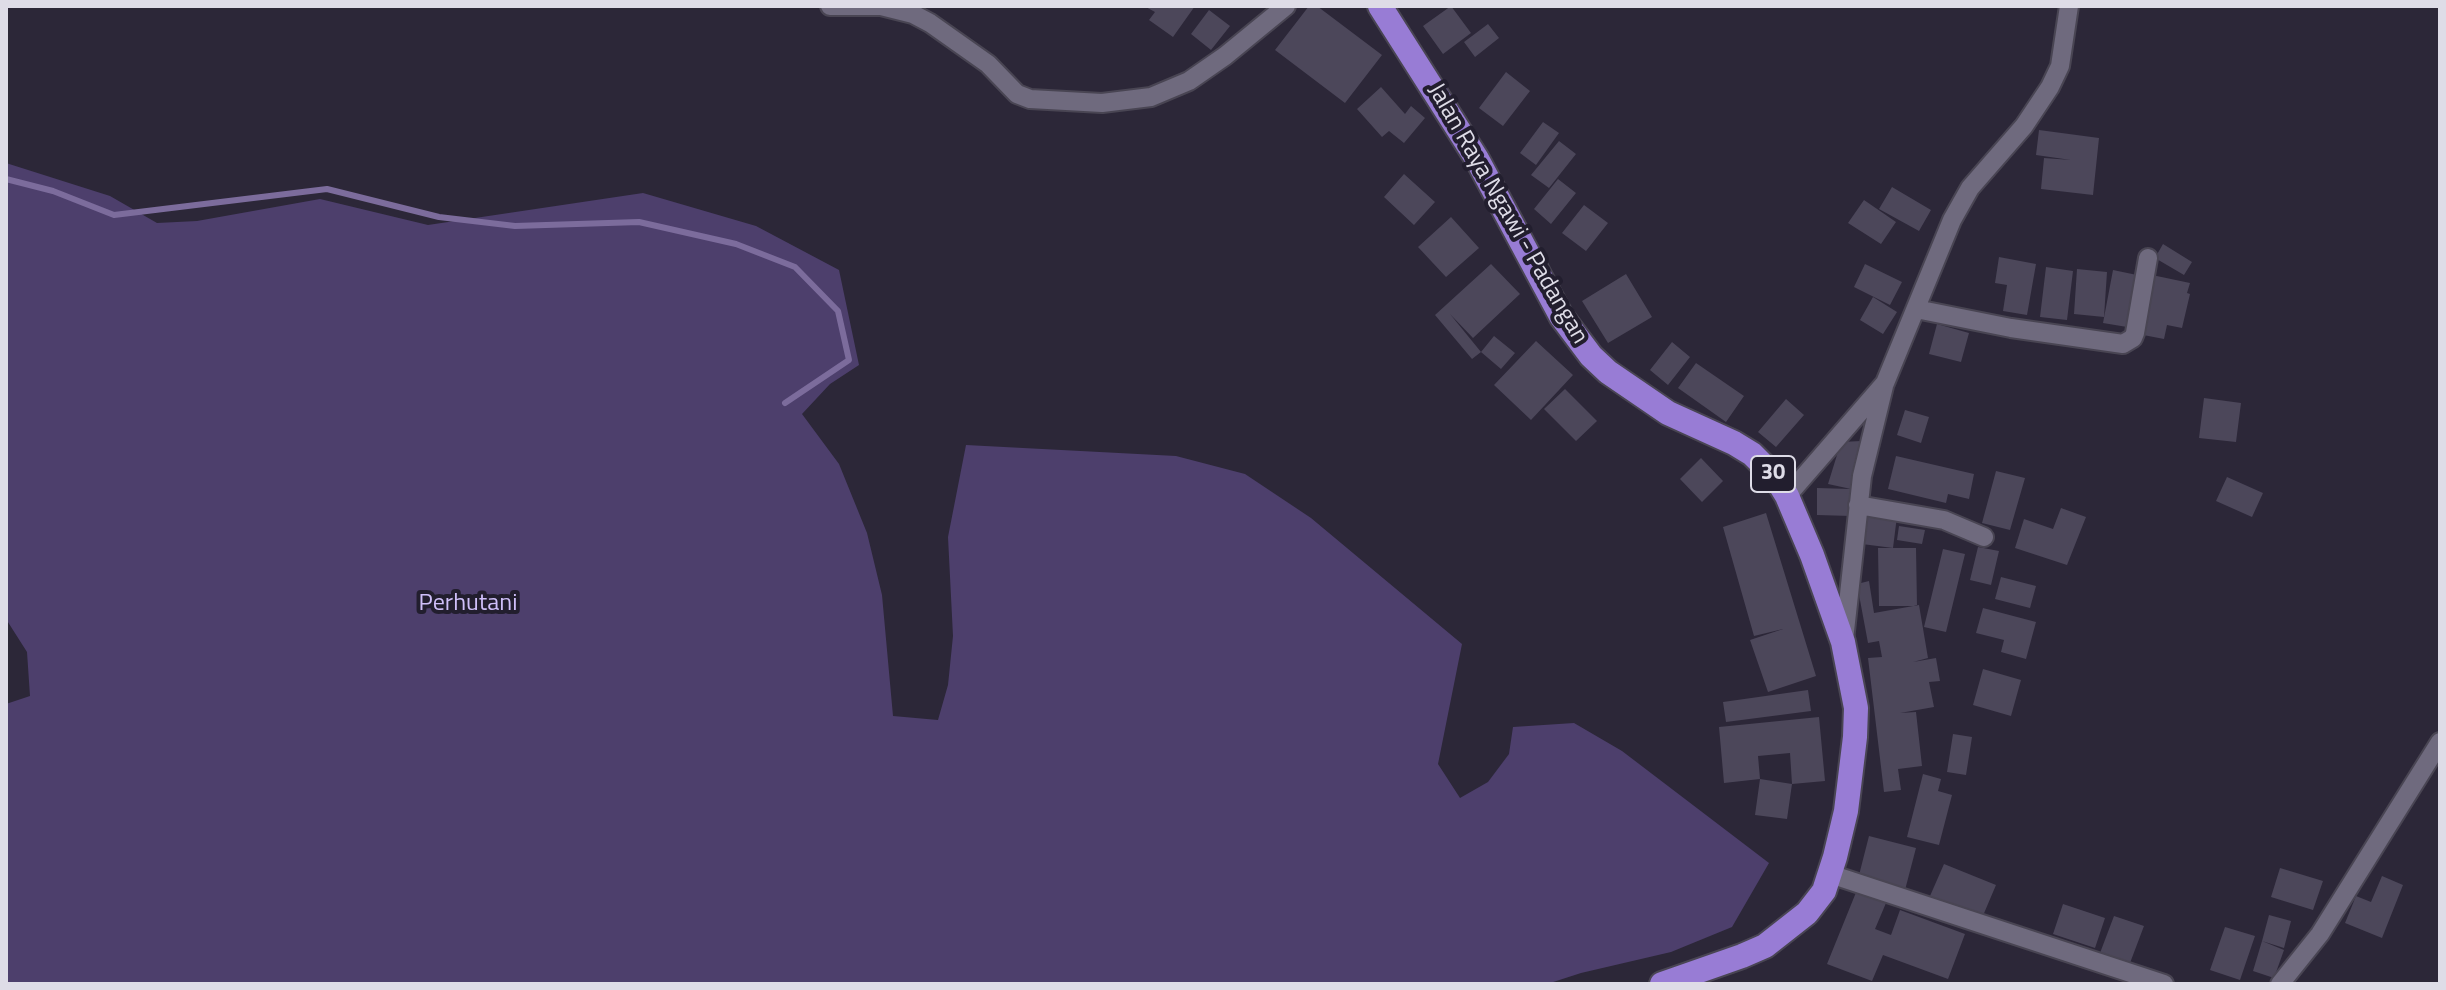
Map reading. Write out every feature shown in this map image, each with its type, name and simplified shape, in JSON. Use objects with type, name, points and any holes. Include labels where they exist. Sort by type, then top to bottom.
[{"type":"highway","name":"Jalan Raya Ngawi - Padangan","points":[[1381,6],[1477,159],[1561,316],[1591,356],[1608,372],[1668,413],[1752,454],[1776,478],[1812,555],[1843,642],[1856,708],[1855,737],[1846,811],[1824,891],[1807,913],[1765,946],[1662,984]]},
{"type":"street","points":[[830,6],[881,6],[913,14],[988,64],[1017,94],[1046,100],[1102,103],[1151,97],[1189,81],[1286,6]]},
{"type":"street","points":[[1843,642],[1858,505],[1885,383],[1935,255],[1970,188],[2024,126],[2050,87],[2060,66],[2069,6]]},
{"type":"street","points":[[1916,309],[2011,328],[2123,344],[2129,342],[2135,333],[2148,258]]},
{"type":"street","points":[[1787,496],[1885,383]]},
{"type":"street","points":[[1858,505],[1944,520],[1984,537]]},
{"type":"street","points":[[2280,984],[2320,934],[2440,742]]},
{"type":"street","points":[[1830,874],[2164,984]]},
{"type":"green space","name":"Perhutani","points":[[6,163],[110,196],[157,223],[197,221],[320,199],[428,225],[643,193],[756,226],[839,270],[859,365],[830,384],[802,414],[839,464],[867,533],[882,595],[893,716],[938,720],[948,685],[953,636],[948,537],[966,445],[1176,456],[1245,474],[1311,518],[1462,644],[1438,764],[1460,798],[1488,782],[1509,754],[1513,727],[1574,723],[1622,751],[1769,863],[1732,927],[1671,952],[1547,984],[6,984],[6,704],[30,696],[27,652],[6,619]]},
{"type":"building","points":[[1144,6],[1195,6],[1173,37],[1149,20],[1155,12]]},
{"type":"building","points":[[1309,6],[1317,6],[1382,55],[1345,103],[1275,50]]},
{"type":"building","points":[[1451,6],[1471,33],[1443,54],[1423,26]]},
{"type":"building","points":[[1209,10],[1230,26],[1211,50],[1191,34]]},
{"type":"building","points":[[1488,24],[1499,38],[1475,57],[1464,42]]},
{"type":"building","points":[[1506,72],[1530,91],[1503,126],[1479,108]]},
{"type":"building","points":[[1381,87],[1405,114],[1411,106],[1425,118],[1404,143],[1389,131],[1382,137],[1357,109]]},
{"type":"building","points":[[1543,122],[1559,133],[1536,165],[1520,153]]},
{"type":"building","points":[[2039,130],[2099,138],[2093,195],[2041,189],[2044,158],[2071,160],[2036,155]]},
{"type":"building","points":[[1559,141],[1576,154],[1549,188],[1531,175]]},
{"type":"building","points":[[1404,174],[1435,202],[1414,225],[1384,197]]},
{"type":"building","points":[[1558,179],[1576,193],[1551,224],[1534,209]]},
{"type":"building","points":[[1892,187],[1931,210],[1919,231],[1879,209]]},
{"type":"building","points":[[1864,200],[1896,222],[1881,244],[1848,223]]},
{"type":"building","points":[[1584,205],[1608,223],[1586,251],[1562,233]]},
{"type":"building","points":[[1451,217],[1479,248],[1446,277],[1418,247]]},
{"type":"building","points":[[2163,244],[2192,262],[2184,275],[2155,258]]},
{"type":"building","points":[[1999,257],[2036,264],[2027,315],[2003,311],[2007,285],[1995,283]]},
{"type":"building","points":[[1491,264],[1520,294],[1473,338],[1450,314],[1481,352],[1472,359],[1435,315]]},
{"type":"building","points":[[1865,264],[1902,282],[1890,305],[1854,287]]},
{"type":"building","points":[[2046,267],[2073,271],[2067,320],[2040,317]]},
{"type":"building","points":[[2077,269],[2107,272],[2104,317],[2074,314]]},
{"type":"building","points":[[2113,270],[2137,275],[2127,327],[2103,323]]},
{"type":"building","points":[[1626,274],[1652,317],[1608,343],[1582,301]]},
{"type":"building","points":[[2152,275],[2190,283],[2182,328],[2167,325],[2164,339],[2138,334]]},
{"type":"building","points":[[1873,297],[1897,312],[1883,334],[1860,320]]},
{"type":"building","points":[[1937,324],[1969,333],[1961,362],[1929,354]]},
{"type":"building","points":[[1494,336],[1515,353],[1501,369],[1481,352]]},
{"type":"building","points":[[1536,341],[1573,375],[1531,420],[1494,385]]},
{"type":"building","points":[[1672,342],[1690,357],[1668,385],[1650,370]]},
{"type":"building","points":[[1696,363],[1744,396],[1726,422],[1678,388]]},
{"type":"building","points":[[1565,389],[1597,421],[1576,441],[1544,409]]},
{"type":"building","points":[[2204,398],[2241,403],[2236,442],[2199,438]]},
{"type":"building","points":[[1786,399],[1804,415],[1776,447],[1758,432]]},
{"type":"building","points":[[1905,410],[1929,417],[1921,443],[1897,435]]},
{"type":"building","points":[[1861,441],[1851,489],[1828,484],[1841,442]]},
{"type":"building","points":[[1896,456],[1974,474],[1969,499],[1948,494],[1946,503],[1888,489]]},
{"type":"building","points":[[1701,458],[1723,481],[1702,502],[1680,479]]},
{"type":"building","points":[[1996,471],[2025,478],[2010,530],[1982,523]]},
{"type":"building","points":[[2227,477],[2263,493],[2252,517],[2216,501]]},
{"type":"building","points":[[1817,488],[1851,489],[1851,516],[1817,515]]},
{"type":"building","points":[[2061,508],[2086,517],[2067,565],[2015,548],[2024,519],[2053,529]]},
{"type":"building","points":[[1766,513],[1816,676],[1768,692],[1750,640],[1783,629],[1754,636],[1723,527]]},
{"type":"building","points":[[1865,513],[1897,516],[1893,548],[1862,544]]},
{"type":"building","points":[[1899,526],[1925,530],[1922,544],[1897,540]]},
{"type":"building","points":[[1978,547],[1999,551],[1991,585],[1970,580]]},
{"type":"building","points":[[1878,548],[1916,548],[1917,606],[1879,606]]},
{"type":"building","points":[[1943,549],[1965,554],[1946,632],[1924,627]]},
{"type":"building","points":[[2001,577],[2036,586],[2030,608],[1995,599]]},
{"type":"building","points":[[1869,581],[1874,613],[1919,605],[1928,658],[1913,662],[1936,658],[1940,681],[1929,682],[1934,707],[1900,713],[1916,712],[1922,766],[1898,769],[1901,790],[1884,792],[1868,658],[1882,657],[1879,641],[1868,643],[1857,584]]},
{"type":"building","points":[[1983,608],[2036,622],[2026,659],[2001,652],[2004,640],[1976,633]]},
{"type":"building","points":[[1983,669],[2021,680],[2011,716],[1973,705]]},
{"type":"building","points":[[1808,690],[1811,711],[1726,722],[1723,702]]},
{"type":"building","points":[[1819,717],[1825,781],[1792,784],[1790,753],[1758,756],[1760,779],[1724,783],[1719,727]]},
{"type":"building","points":[[1953,734],[1972,737],[1966,775],[1947,772]]},
{"type":"building","points":[[1923,774],[1941,779],[1938,791],[1952,795],[1939,845],[1907,837]]},
{"type":"building","points":[[1760,779],[1792,784],[1787,819],[1755,815]]},
{"type":"building","points":[[1869,836],[1916,848],[1905,890],[1858,879]]},
{"type":"building","points":[[1944,864],[1996,885],[1982,918],[1930,896]]},
{"type":"building","points":[[2280,868],[2323,881],[2313,910],[2271,897]]},
{"type":"building","points":[[2382,876],[2403,885],[2382,938],[2345,923],[2356,896],[2371,902]]},
{"type":"building","points":[[1857,890],[1886,903],[1875,929],[1891,935],[1900,910],[1965,934],[1948,979],[1883,955],[1872,981],[1827,964]]},
{"type":"building","points":[[2063,904],[2105,918],[2095,948],[2053,934]]},
{"type":"building","points":[[2269,915],[2291,921],[2284,948],[2262,941]]},
{"type":"building","points":[[2114,916],[2144,926],[2130,963],[2100,953]]},
{"type":"building","points":[[2225,927],[2255,936],[2240,980],[2210,970]]},
{"type":"building","points":[[2262,941],[2284,950],[2274,978],[2253,971]]},
{"type":"waterway","points":[[6,179],[53,191],[114,215],[327,189],[439,217],[515,226],[639,222],[736,244],[795,267],[838,311],[849,360],[785,403]]}]
